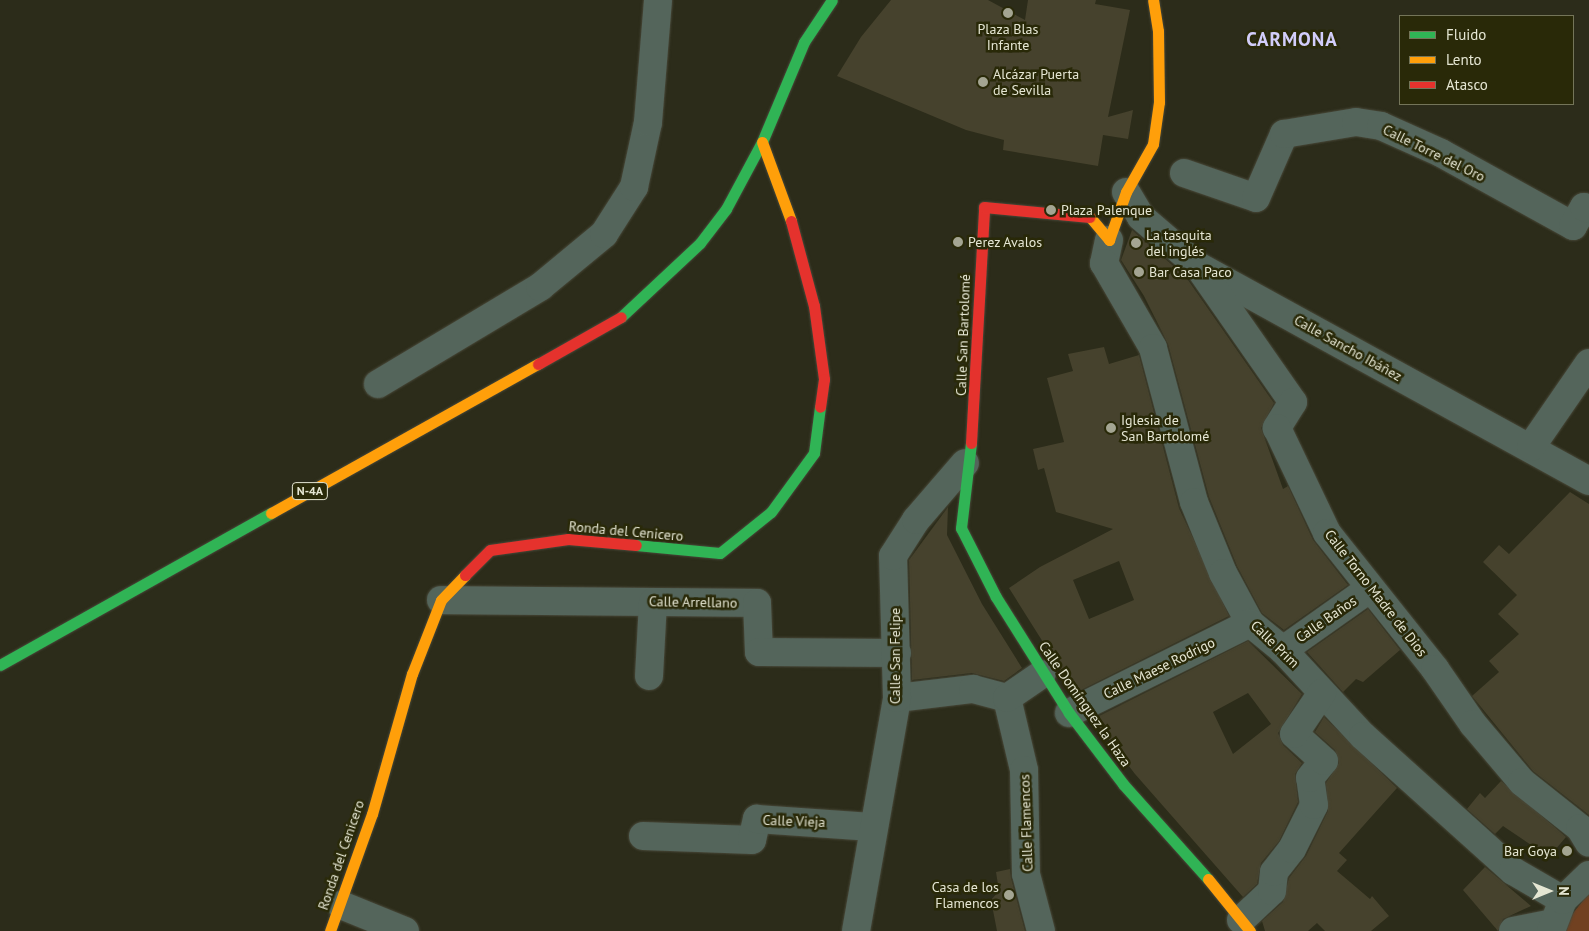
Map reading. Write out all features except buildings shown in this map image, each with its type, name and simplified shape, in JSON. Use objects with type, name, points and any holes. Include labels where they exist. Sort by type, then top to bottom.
[{"type":"main road","points":[[762,142],[804,42],[832,0]]},
{"type":"main road","points":[[1109,240],[1126,192],[1153,144],[1158,112],[1158,30],[1153,0]]},
{"type":"main road","name":"N-4A","points":[[0,665],[621,316],[700,243],[726,209],[762,142]]},
{"type":"main road","name":"Ronda del Cenicero","points":[[330,931],[341,905],[372,814],[412,674],[441,600],[490,550],[568,539],[720,553],[771,512],[814,452],[824,379],[814,306],[789,214],[762,142]]},
{"type":"main road","name":"Calle San Bartolomé","points":[[966,463],[976,400],[984,207],[1087,214],[1109,240]]},
{"type":"main road","name":"Calle Domínguez la Haza","points":[[966,463],[960,528],[996,597],[1042,674],[1068,713],[1123,784],[1207,877],[1246,926]]},
{"type":"street","points":[[378,384],[540,287],[604,234],[634,187],[648,122],[658,0]]},
{"type":"street","name":"Calle Torre del Oro","points":[[1184,173],[1256,198],[1284,134],[1356,122],[1381,126],[1441,152],[1573,226],[1584,207],[1589,209]]},
{"type":"street","name":"Calle Sancho Ibáñez","points":[[1126,192],[1141,218],[1198,266],[1589,481]]},
{"type":"street","name":"Calle Prim","points":[[1109,240],[1104,263],[1153,348],[1194,502],[1223,573],[1250,623],[1283,650],[1362,736],[1513,871],[1556,918]]},
{"type":"street","name":"Calle Torno Madre de Dios","points":[[1198,266],[1293,402],[1277,428],[1326,532],[1522,782],[1580,828],[1589,843]]},
{"type":"street","points":[[1531,448],[1589,363]]},
{"type":"street","name":"Calle San Felipe","points":[[856,931],[872,827],[897,698],[893,556],[916,520],[966,463]]},
{"type":"street","name":"Calle Baños","points":[[1283,650],[1369,589]]},
{"type":"street","name":"Calle Arrellano","points":[[441,600],[758,603],[759,652],[897,653]]},
{"type":"street","points":[[649,676],[653,602]]},
{"type":"street","name":"Calle Maese Rodrigo","points":[[1068,713],[1250,623]]},
{"type":"street","points":[[897,698],[973,689],[1007,698],[1042,674]]},
{"type":"street","points":[[1246,926],[1272,891],[1274,872],[1292,849],[1314,805],[1310,778],[1324,761],[1294,734],[1322,693]]},
{"type":"street","name":"Calle Flamencos","points":[[1007,698],[1024,770],[1026,874],[1040,931]]},
{"type":"street","name":"Calle Vieja","points":[[643,836],[752,840],[757,819],[872,827]]},
{"type":"street","points":[[1513,931],[1556,918],[1589,875]]},
{"type":"street","points":[[341,905],[405,931]]},
{"type":"shaded area","points":[[1589,893],[1589,931],[1566,931],[1570,917]]},
{"type":"traffic: fast","points":[[621,317],[700,243],[726,209],[762,142],[804,42],[832,0]]},
{"type":"traffic: fast","points":[[636,545],[720,553],[771,512],[814,453],[820,407]]},
{"type":"traffic: fast","points":[[971,443],[961,528],[996,597],[1069,713],[1123,784],[1208,879]]},
{"type":"traffic: fast","points":[[0,665],[271,513]]},
{"type":"traffic: slow","points":[[1090,217],[1109,240],[1126,192],[1153,144],[1159,102],[1158,31],[1153,0]]},
{"type":"traffic: slow","points":[[762,142],[791,221]]},
{"type":"traffic: slow","points":[[271,513],[538,364]]},
{"type":"traffic: slow","points":[[330,931],[372,814],[412,674],[441,600],[465,575]]},
{"type":"traffic: slow","points":[[1208,879],[1250,931]]},
{"type":"traffic: jam","points":[[971,443],[984,207],[1090,217]]},
{"type":"traffic: jam","points":[[791,221],[814,306],[824,379],[820,407]]},
{"type":"traffic: jam","points":[[538,364],[621,317]]},
{"type":"traffic: jam","points":[[465,575],[490,550],[568,539],[636,545]]},
{"type":"place","name":"Plaza Blas Infante","points":[[1008,13]]},
{"type":"place","name":"Alcázar Puerta de Sevilla","points":[[983,82]]},
{"type":"place","name":"Plaza Palenque","points":[[1051,210]]},
{"type":"place","name":"Perez Avalos","points":[[958,242]]},
{"type":"place","name":"La tasquita del inglés","points":[[1136,243]]},
{"type":"place","name":"Bar Casa Paco","points":[[1139,272]]},
{"type":"place","name":"Iglesia de San Bartolomé","points":[[1111,428]]},
{"type":"place","name":"Bar Goya","points":[[1567,851]]},
{"type":"place","name":"Casa de los Flamencos","points":[[1009,895]]},
{"type":"district","name":"CARMONA","points":[[1292,40]]}]
